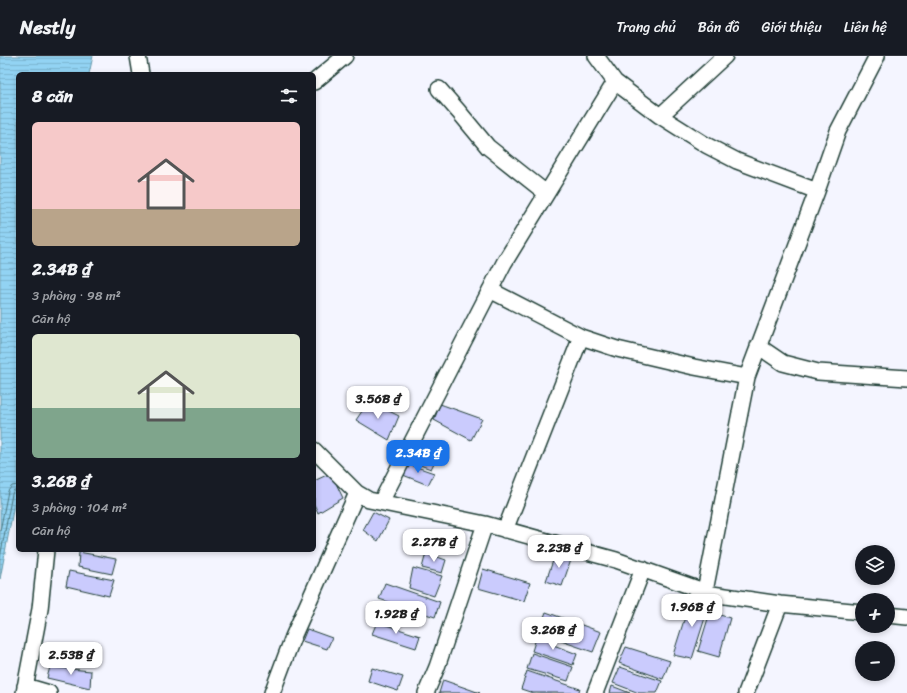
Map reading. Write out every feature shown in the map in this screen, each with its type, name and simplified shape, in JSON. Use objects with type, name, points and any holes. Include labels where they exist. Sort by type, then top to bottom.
[{"type":"street","points":[[138,56],[141,72]]},
{"type":"street","points":[[316,80],[345,56]]},
{"type":"street","points":[[596,56],[615,82],[660,116],[706,145],[737,161],[816,191]]},
{"type":"street","points":[[660,116],[725,56]]},
{"type":"street","points":[[705,591],[747,377],[838,131],[877,56]]},
{"type":"street","points":[[381,502],[504,263],[615,82]]},
{"type":"street","points":[[439,89],[488,146],[546,193]]},
{"type":"street","points":[[490,290],[580,337],[617,349],[694,367],[747,377]]},
{"type":"street","points":[[504,530],[580,337]]},
{"type":"street","points":[[758,346],[782,362],[818,372],[907,378]]},
{"type":"street","points":[[316,452],[357,493],[369,500],[485,524],[616,560],[712,594],[780,604],[855,611]]},
{"type":"street","points":[[272,693],[293,637],[357,493]]},
{"type":"street","points":[[426,693],[437,667],[485,524]]},
{"type":"street","points":[[46,552],[40,609],[25,689],[49,693]]},
{"type":"street","points":[[596,693],[643,569]]},
{"type":"street","points":[[746,693],[780,604]]},
{"type":"street","points":[[895,616],[907,617]]},
{"type":"water","points":[[0,56],[93,56],[89,72],[16,72],[16,495],[0,579]]},
{"type":"building","points":[[369,401],[399,416],[389,440],[356,420]]},
{"type":"building","points":[[440,404],[482,419],[471,440],[434,420]]},
{"type":"building","points":[[411,450],[436,459],[431,469],[406,460]]},
{"type":"building","points":[[408,464],[434,473],[428,485],[403,475]]},
{"type":"building","points":[[331,473],[343,498],[318,513],[316,508],[316,480]]},
{"type":"building","points":[[373,512],[389,520],[378,541],[363,530]]},
{"type":"building","points":[[79,552],[116,559],[112,574],[78,567]]},
{"type":"building","points":[[556,552],[572,557],[562,586],[546,581]]},
{"type":"building","points":[[426,553],[446,560],[442,573],[422,568]]},
{"type":"building","points":[[413,568],[442,576],[434,596],[409,588]]},
{"type":"building","points":[[483,569],[530,583],[524,601],[478,588]]},
{"type":"building","points":[[69,571],[114,580],[109,596],[66,586]]},
{"type":"building","points":[[385,583],[440,602],[435,617],[379,599]]},
{"type":"building","points":[[692,595],[710,602],[692,659],[673,655]]},
{"type":"building","points":[[546,612],[601,632],[593,652],[538,633]]},
{"type":"building","points":[[710,612],[730,618],[719,657],[698,651]]},
{"type":"building","points":[[377,622],[420,636],[416,648],[372,634]]},
{"type":"building","points":[[307,629],[332,638],[327,649],[302,641]]},
{"type":"building","points":[[537,635],[552,640],[551,644],[577,654],[573,665],[532,651]]},
{"type":"building","points":[[626,647],[670,661],[663,679],[619,663]]},
{"type":"building","points":[[532,653],[573,667],[568,681],[527,669]]},
{"type":"building","points":[[50,667],[91,671],[90,688],[47,678]]},
{"type":"building","points":[[620,667],[662,681],[657,693],[639,693],[613,683]]},
{"type":"building","points":[[372,668],[403,677],[398,691],[368,681]]},
{"type":"building","points":[[527,671],[580,689],[578,693],[533,693],[521,689]]},
{"type":"building","points":[[443,680],[480,693],[439,693]]},
{"type":"building","points":[[612,686],[630,693],[610,693]]}]
